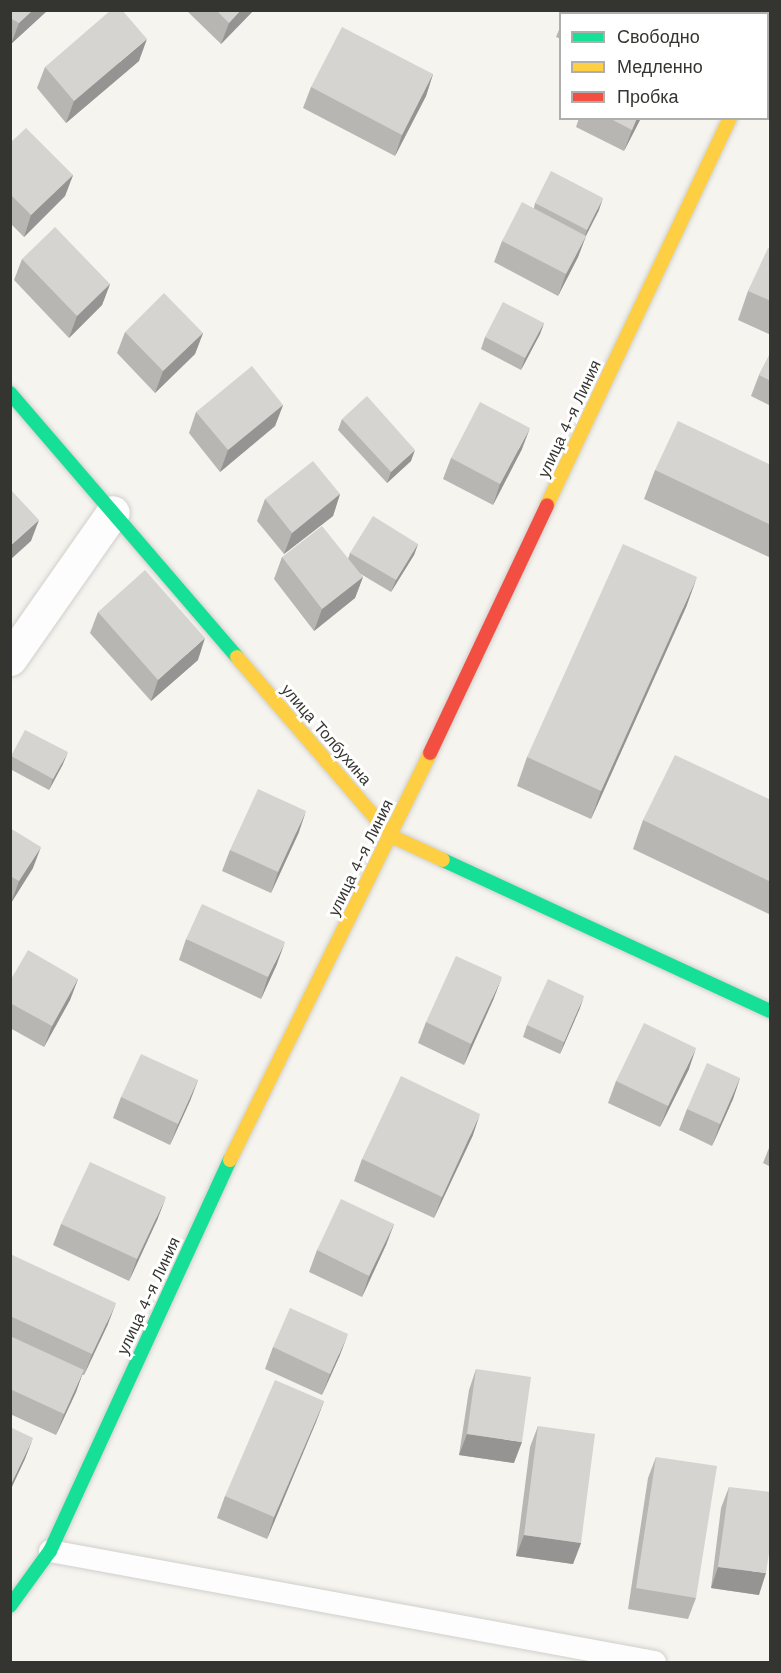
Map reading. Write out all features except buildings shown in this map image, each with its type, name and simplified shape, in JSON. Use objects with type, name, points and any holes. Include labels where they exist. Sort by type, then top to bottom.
[{"type":"street","name":"улица 4-я Линия","points":[[10,1606],[50,1551],[246,1122],[391,836],[729,120]]},
{"type":"street","name":"улица Толбухина","points":[[10,393],[391,836],[771,1011]]},
{"type":"street","points":[[10,659],[113,512]]},
{"type":"lane","points":[[50,1551],[655,1662]]},
{"type":"traffic: fast","points":[[10,393],[237,657]]},
{"type":"traffic: fast","points":[[443,860],[770,1011]]},
{"type":"traffic: fast","points":[[10,1606],[50,1551],[230,1160]]},
{"type":"traffic: slow","points":[[547,505],[729,120]]},
{"type":"traffic: slow","points":[[237,657],[391,836],[443,860]]},
{"type":"traffic: slow","points":[[230,1160],[430,753]]},
{"type":"traffic: jam","points":[[430,753],[547,505]]}]
